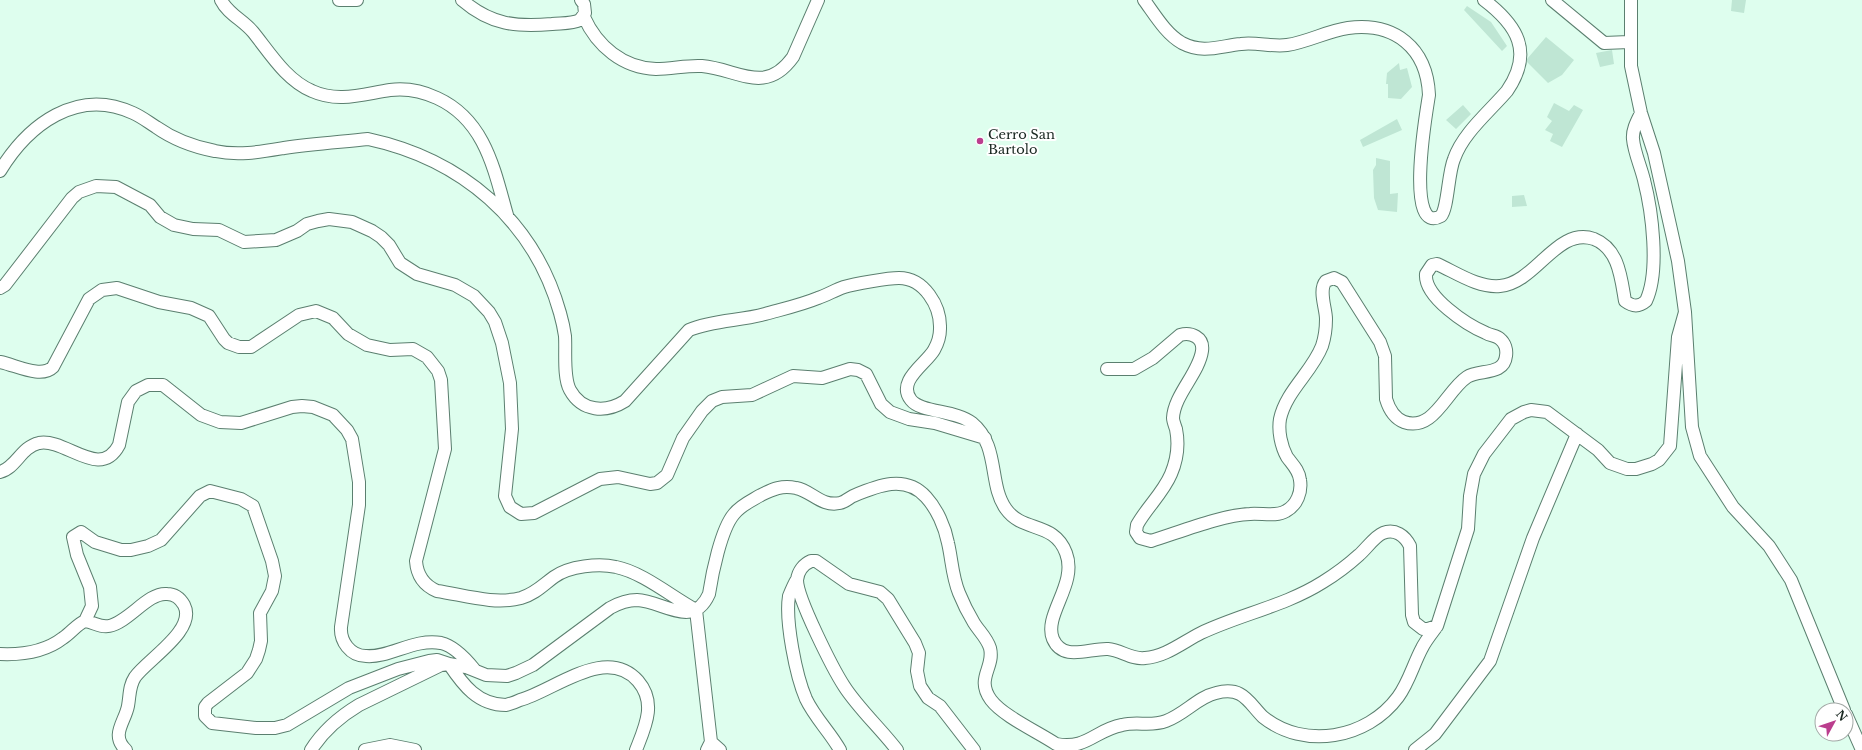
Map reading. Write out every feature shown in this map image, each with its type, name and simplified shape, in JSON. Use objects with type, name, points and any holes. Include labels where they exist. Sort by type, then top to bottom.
[{"type":"street","points":[[221,0],[228,10],[250,28],[263,46],[292,78],[312,91],[324,95],[346,98],[404,90],[431,95],[455,108],[474,126],[487,148],[508,217]]},
{"type":"street","points":[[339,0],[357,0]]},
{"type":"street","points":[[462,0],[482,15],[509,24],[532,26],[576,22],[584,17]]},
{"type":"street","points":[[580,0],[586,8],[584,17],[589,28],[603,47],[633,65],[656,69],[703,66],[755,79],[770,76],[789,63],[794,57],[818,0]]},
{"type":"street","points":[[1144,0],[1167,31],[1182,43],[1203,50],[1242,43],[1287,45],[1347,28],[1369,26],[1389,32],[1399,37],[1414,51],[1421,61],[1429,83],[1429,95],[1420,171],[1420,194],[1425,210],[1430,217],[1434,218],[1438,218],[1444,213],[1448,179],[1454,159],[1463,142],[1513,83],[1519,63],[1518,42],[1512,28],[1502,15],[1484,0]]},
{"type":"street","points":[[1552,0],[1604,43],[1629,42]]},
{"type":"street","points":[[1631,0],[1629,42],[1631,66],[1641,113],[1654,153],[1675,245],[1685,312],[1692,427],[1700,456],[1732,507],[1770,546],[1791,580],[1841,702]]},
{"type":"street","points":[[0,171],[31,131],[53,115],[79,106],[106,105],[132,112],[185,143],[215,152],[249,154],[368,139],[425,156],[459,175],[486,196],[508,217],[534,253],[553,292],[565,335],[567,383],[575,397],[588,407],[603,410],[625,401],[689,330],[699,326],[754,317],[818,298],[844,287],[899,278],[916,283],[930,295],[938,310],[940,319],[940,336],[933,352],[907,382],[906,388],[910,399],[919,406],[964,418],[976,427],[984,438],[990,455],[999,494],[1007,510],[1019,522],[1046,530],[1053,535],[1065,550],[1069,569],[1068,578],[1051,627],[1051,634],[1056,645],[1066,652],[1078,653],[1107,649],[1135,658],[1145,658],[1162,654],[1200,633],[1280,604],[1303,593],[1339,571],[1362,553],[1380,535],[1390,531],[1396,532],[1405,537],[1410,546],[1412,615],[1414,622],[1423,629],[1437,626]]},
{"type":"street","points":[[1107,369],[1134,369],[1153,358],[1180,335],[1185,334],[1196,336],[1202,344],[1201,354],[1178,403],[1173,418],[1177,440],[1175,462],[1167,483],[1137,524],[1136,532],[1140,538],[1151,541],[1234,516],[1250,514],[1279,514],[1291,507],[1299,497],[1301,483],[1297,470],[1283,448],[1279,430],[1280,421],[1285,405],[1314,362],[1323,342],[1326,319],[1323,288],[1326,281],[1334,278],[1342,282],[1380,342],[1385,356],[1386,399],[1388,406],[1396,417],[1410,423],[1417,423],[1431,417],[1455,387],[1467,376],[1479,371],[1488,372],[1498,369],[1505,360],[1506,355],[1504,343],[1500,338],[1488,334],[1461,320],[1446,308],[1427,284],[1426,274],[1432,265],[1437,264],[1484,285],[1501,286],[1524,277],[1565,242],[1577,237],[1590,238],[1605,245],[1615,258],[1620,274],[1625,301],[1633,306],[1638,306],[1646,301],[1654,261],[1652,222],[1644,181],[1633,139],[1633,130],[1641,113]]},
{"type":"street","points":[[0,288],[5,285],[72,198],[79,192],[96,186],[106,185],[126,191],[150,205],[160,217],[174,226],[193,229],[219,230],[244,242],[276,240],[297,231],[307,224],[329,219],[352,222],[363,226],[381,237],[389,245],[400,263],[417,274],[455,285],[474,296],[489,312],[495,322],[502,343],[510,391],[512,430],[505,496],[510,507],[521,514],[534,513],[600,479],[618,477],[650,484],[657,483],[667,475],[683,438],[702,411],[712,401],[722,397],[752,395],[793,376],[822,378],[850,369],[858,370],[866,374],[881,404],[890,412],[909,419],[942,424],[984,438]]},
{"type":"street","points":[[0,362],[14,364],[37,372],[50,370],[89,299],[102,290],[109,288],[117,288],[159,302],[201,312],[209,316],[228,343],[239,347],[251,347],[304,312],[323,312],[333,318],[348,334],[367,345],[390,350],[413,348],[420,352],[433,363],[441,380],[445,448],[416,561],[418,574],[426,584],[437,590],[497,600],[521,598],[535,592],[556,575],[580,568],[604,565],[636,573],[696,610]]},
{"type":"street","points":[[0,654],[14,655],[40,650],[62,639],[86,621],[92,606],[90,587],[77,556],[73,537],[81,532],[95,542],[121,550],[148,546],[161,540],[200,496],[210,491],[241,499],[253,506],[272,561],[275,576],[272,591],[260,613],[261,641],[256,659],[244,676],[208,703],[205,707],[205,716],[212,723],[256,728],[275,728],[287,725],[349,688],[398,669],[429,661],[437,660],[466,667],[476,672],[497,676],[508,676],[525,670],[610,608],[623,602],[645,601],[683,613],[696,610],[706,601],[709,594],[725,529],[733,514],[744,505],[772,490],[784,486],[798,488],[818,500],[833,504],[846,501],[882,485],[896,483],[911,486],[919,491],[938,513],[949,543],[953,576],[958,592],[965,609],[985,638],[990,649],[990,662],[985,675],[985,683],[990,699],[1002,710],[1056,744],[1071,748],[1084,746],[1102,733],[1121,725],[1130,724],[1148,726],[1167,721],[1189,710],[1208,695],[1226,691],[1243,696],[1251,701],[1264,718],[1291,735],[1317,740],[1343,737],[1367,725],[1389,708],[1398,697],[1412,674],[1422,648],[1437,626],[1468,529],[1474,474],[1484,454],[1511,419],[1531,410],[1548,412],[1598,450],[1610,463],[1627,469],[1636,469],[1652,464],[1665,453],[1670,446],[1678,337],[1685,312]]},
{"type":"street","points":[[0,472],[8,468],[27,448],[40,443],[55,444],[89,459],[96,460],[108,457],[119,445],[128,402],[136,392],[148,385],[163,385],[201,415],[220,422],[236,423],[252,420],[292,407],[313,407],[324,410],[341,422],[352,439],[359,482],[359,505],[341,627],[341,633],[345,644],[353,653],[366,656],[415,644],[432,642],[442,643],[462,656],[476,672]]},
{"type":"street","points":[[1415,750],[1435,734],[1490,661],[1533,538],[1577,434]]},
{"type":"street","points":[[840,750],[832,736],[819,721],[806,698],[797,668],[789,620],[790,596],[797,578],[805,564],[811,561],[816,561],[849,584],[880,592],[888,598],[920,653],[917,678],[923,692],[928,698],[940,706],[974,750]]},
{"type":"street","points":[[797,578],[798,588],[804,607],[844,686],[897,750]]},
{"type":"street","points":[[86,621],[104,626],[116,624],[157,596],[163,594],[175,596],[180,599],[186,609],[185,620],[178,632],[139,672],[131,685],[128,707],[118,730],[120,743],[126,750]]},
{"type":"street","points":[[696,610],[713,747]]},
{"type":"street","points":[[311,750],[334,722],[359,704],[441,665],[449,664]]},
{"type":"street","points":[[449,664],[463,686],[482,700],[506,705],[536,696],[590,670],[606,666],[623,670],[639,683],[646,694],[648,703],[647,720],[636,750]]},
{"type":"street","points":[[1854,732],[1862,750]]},
{"type":"street","points":[[365,750],[390,745],[415,750]]},
{"type":"building","points":[[1732,0],[1746,0],[1744,13],[1731,11]]},
{"type":"building","points":[[1467,6],[1491,22],[1507,46],[1502,51],[1464,10]]},
{"type":"building","points":[[1546,37],[1574,60],[1562,75],[1548,83],[1527,62],[1527,59]]},
{"type":"building","points":[[1612,50],[1614,64],[1600,67],[1596,53]]},
{"type":"building","points":[[1399,63],[1400,70],[1407,68],[1412,87],[1401,99],[1388,98],[1388,84],[1386,84],[1387,73]]},
{"type":"building","points":[[1554,103],[1569,111],[1574,105],[1583,110],[1562,147],[1550,141],[1553,134],[1545,130],[1552,121],[1547,117]]},
{"type":"building","points":[[1463,105],[1471,114],[1456,129],[1446,120]]},
{"type":"building","points":[[1397,119],[1402,130],[1363,147],[1360,140]]},
{"type":"building","points":[[1376,158],[1390,161],[1390,194],[1398,193],[1397,212],[1378,210],[1374,198],[1373,170],[1376,165]]},
{"type":"building","points":[[1524,195],[1527,206],[1512,207],[1512,196]]},
{"type":"place","name":"Cerro San Bartolo","points":[[980,141]]}]
